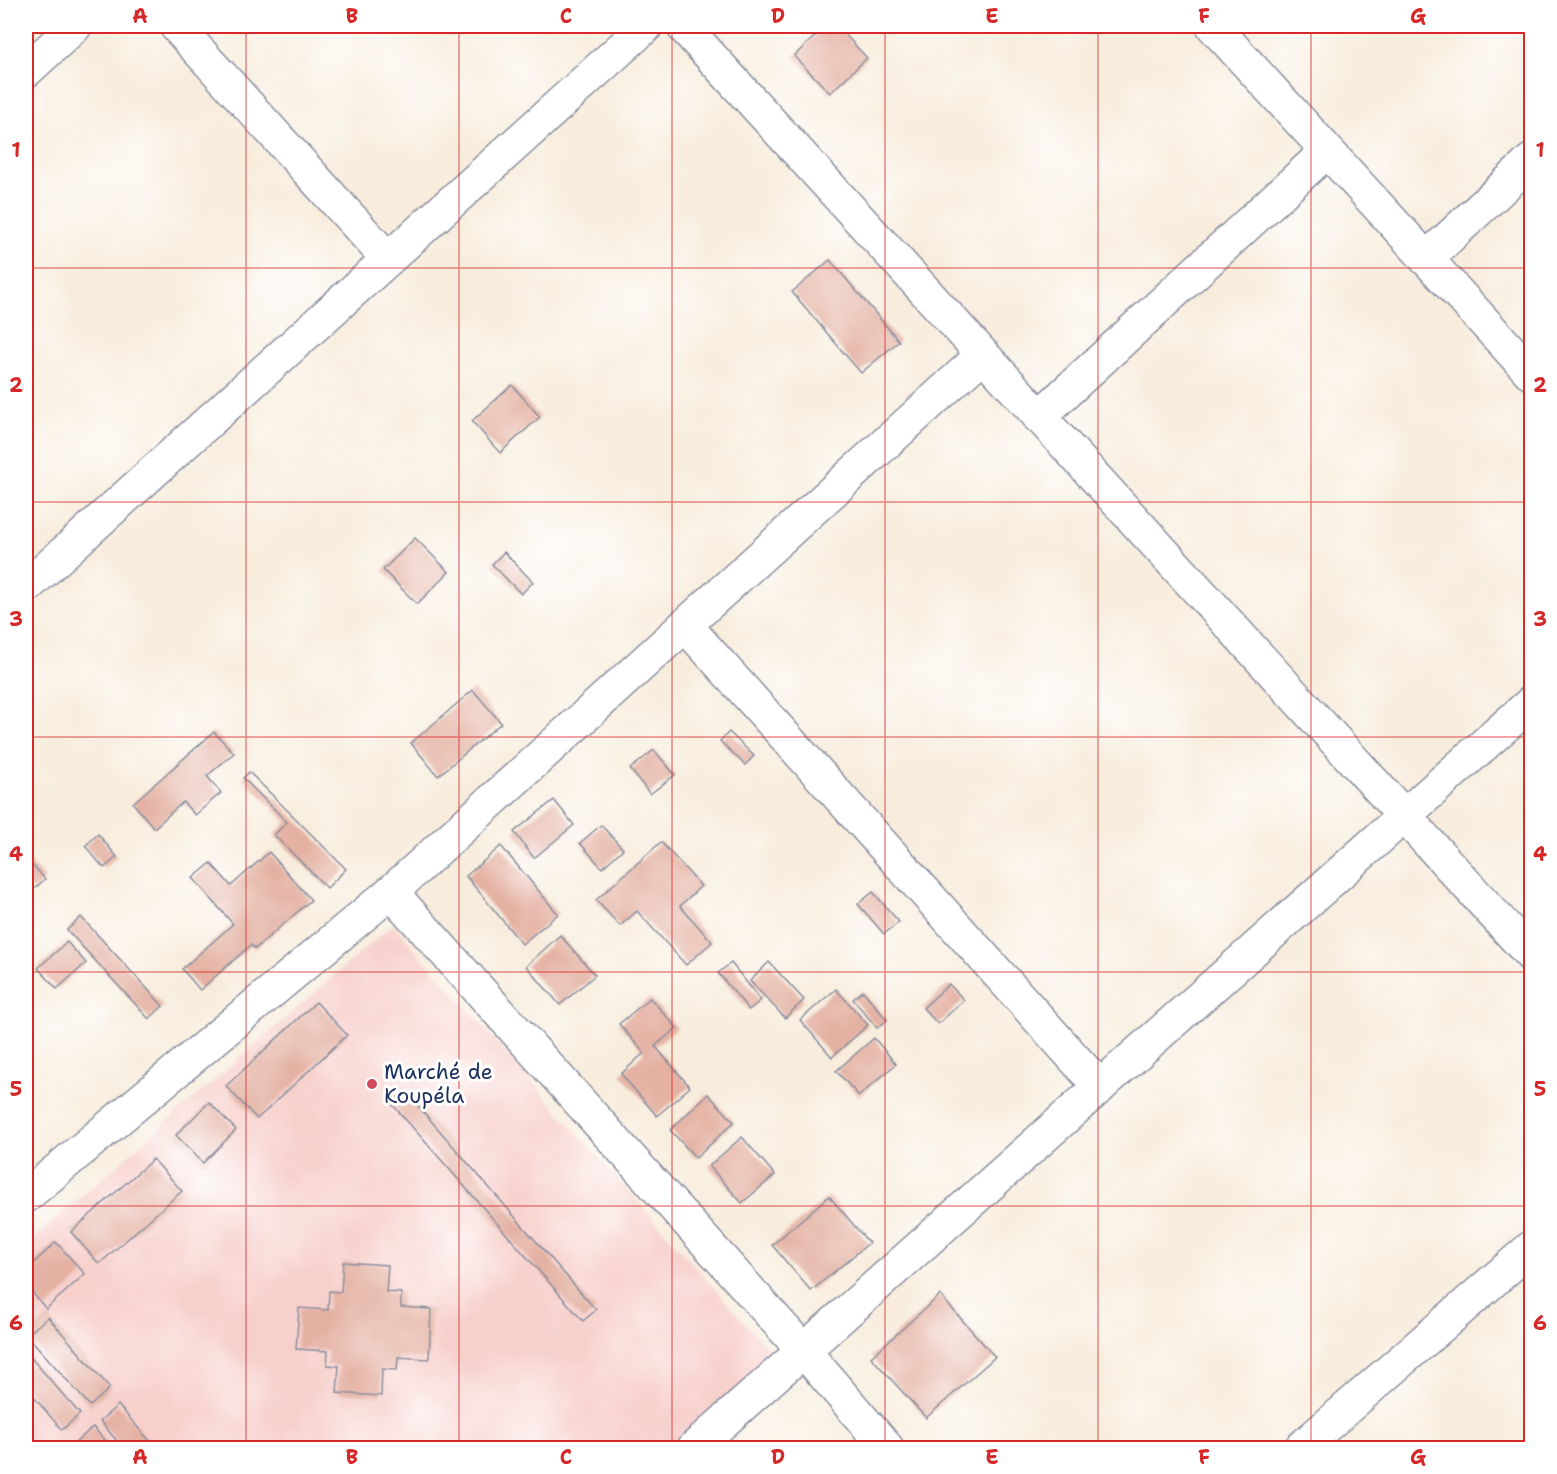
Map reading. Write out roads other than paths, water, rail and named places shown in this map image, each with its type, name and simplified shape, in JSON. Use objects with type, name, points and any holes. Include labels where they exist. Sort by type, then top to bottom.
[{"type":"street","points":[[26,71],[75,26]]},
{"type":"street","points":[[176,26],[388,259]]},
{"type":"street","points":[[26,587],[646,26]]},
{"type":"street","points":[[683,26],[1532,956]]},
{"type":"street","points":[[1224,29],[1328,151],[1532,374]]},
{"type":"street","points":[[1039,417],[1328,151]]},
{"type":"street","points":[[1426,259],[1532,160]]},
{"type":"street","points":[[26,1196],[391,892],[982,355]]},
{"type":"street","points":[[685,625],[1100,1087]]},
{"type":"street","points":[[694,1449],[1532,702]]},
{"type":"street","points":[[391,892],[803,1350],[887,1449]]},
{"type":"street","points":[[1301,1449],[1532,1247]]},
{"type":"place","name":"Marché de Koupéla","points":[[372,1084]]}]
